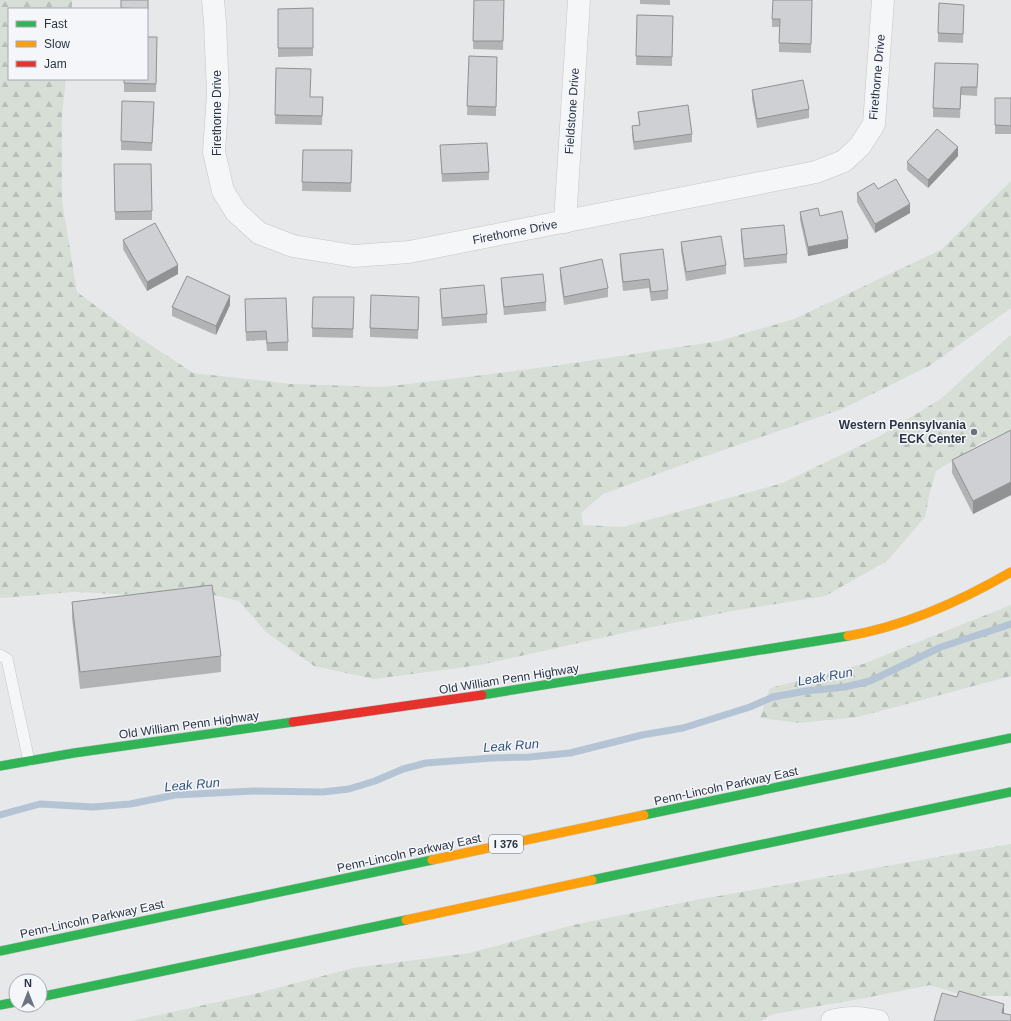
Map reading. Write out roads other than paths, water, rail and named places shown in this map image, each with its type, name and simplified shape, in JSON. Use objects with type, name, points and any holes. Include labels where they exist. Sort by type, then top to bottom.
[{"type":"main road","name":"Old William Penn Highway","points":[[0,766],[74,753],[453,700],[801,644],[864,632],[919,616],[978,591],[1011,572]]},
{"type":"main road","name":"Penn-Lincoln Parkway East","points":[[0,951],[1011,738]]},
{"type":"main road","points":[[48,995],[1011,792]]},
{"type":"street","name":"Firethorne Drive","points":[[212,0],[215,22],[218,93],[214,152],[223,191],[236,212],[259,233],[294,246],[354,256],[409,252],[565,222],[816,172],[844,160],[860,146],[874,124],[883,0]]},
{"type":"street","name":"Fieldstone Drive","points":[[565,222],[579,0]]},
{"type":"street","points":[[832,1021],[842,1018],[865,1018],[878,1021]]},
{"type":"lane","points":[[0,655],[7,659],[29,761]]},
{"type":"waterway","name":"Leak Run","points":[[0,815],[40,804],[93,807],[130,804],[175,795],[253,791],[323,792],[349,789],[375,781],[403,769],[426,763],[570,753],[642,735],[683,728],[750,707],[773,697],[806,691],[845,687],[870,681],[941,647],[1011,624]]},
{"type":"place","name":"Western Pennsylvania ECK Center","points":[[974,432]]}]
